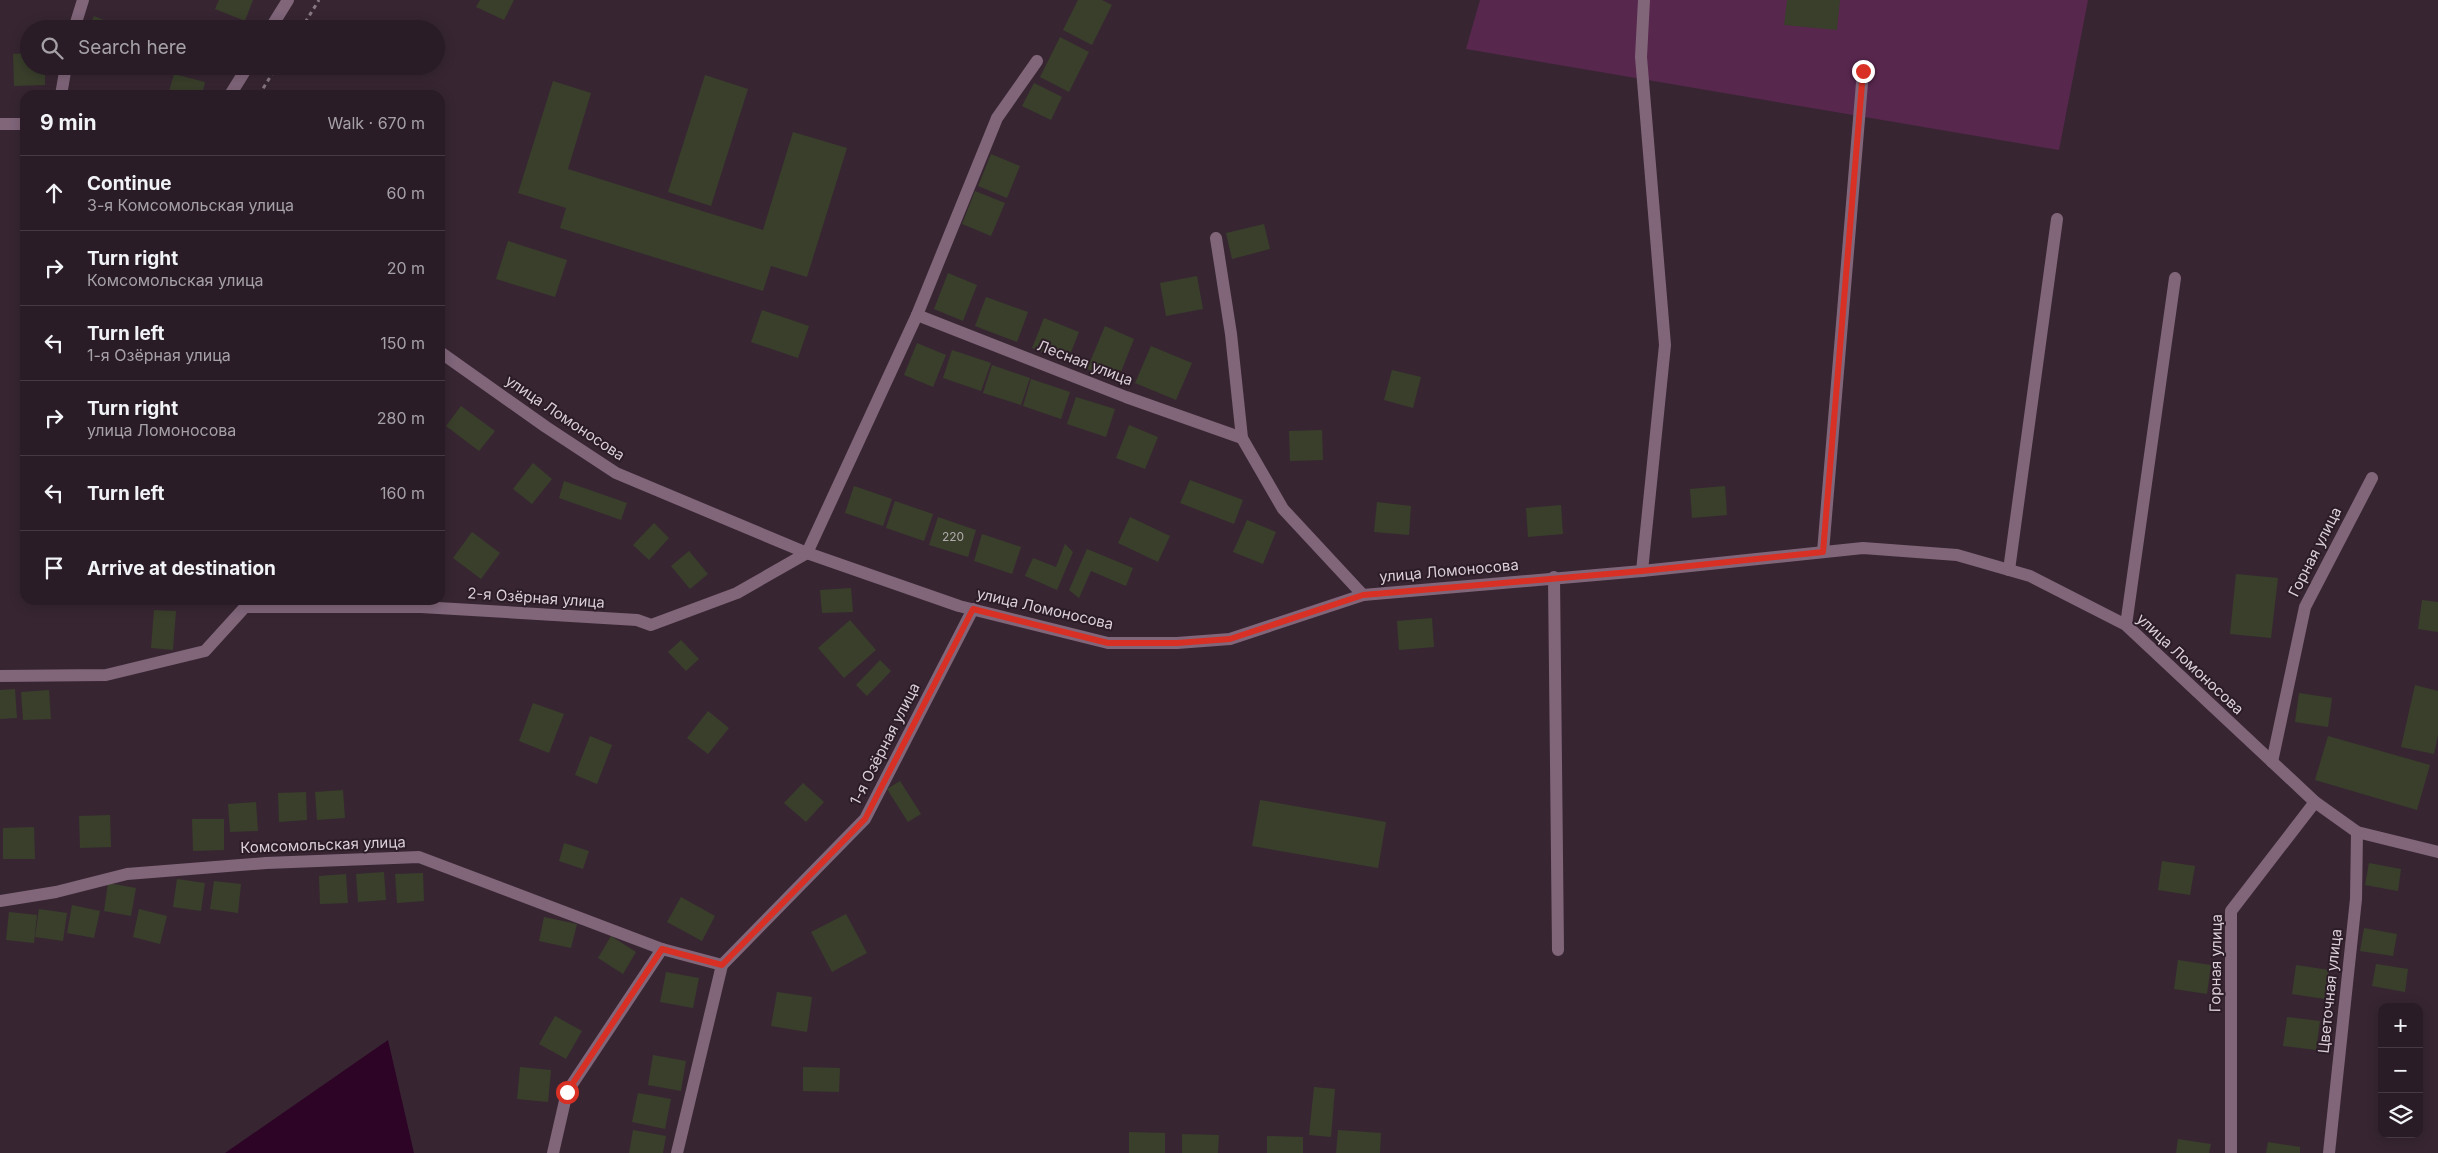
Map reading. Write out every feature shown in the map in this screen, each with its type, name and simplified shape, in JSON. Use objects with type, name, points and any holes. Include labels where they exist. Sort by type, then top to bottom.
[{"type":"street","points":[[77,20],[83,0]]},
{"type":"street","points":[[276,20],[288,0]]},
{"type":"street","points":[[1642,571],[1665,345],[1641,57],[1644,0]]},
{"type":"street","points":[[807,553],[917,315],[997,118],[1037,61]]},
{"type":"street","points":[[1823,552],[1863,71]]},
{"type":"street","points":[[62,90],[64,75]]},
{"type":"street","points":[[233,90],[242,75]]},
{"type":"street","points":[[0,124],[20,124]]},
{"type":"street","points":[[2009,570],[2057,219]]},
{"type":"street","points":[[1216,238],[1232,334],[1242,438],[1283,509],[1363,595]]},
{"type":"street","points":[[2126,625],[2176,278]]},
{"type":"street","name":"Лесная улица","points":[[917,315],[1126,397],[1242,438]]},
{"type":"street","name":"улица Ломоносова","points":[[445,356],[546,427],[616,473],[807,553],[973,609],[1108,643],[1177,643],[1230,639],[1363,595],[1642,571],[1862,548],[1956,555],[2030,576],[2126,625],[2315,802],[2356,832],[2438,852]]},
{"type":"street","name":"Горная улица","points":[[2272,762],[2305,607],[2372,478]]},
{"type":"street","name":"2-я Озёрная улица","points":[[334,605],[421,606],[637,620],[651,625],[737,593],[807,553]]},
{"type":"street","points":[[1554,578],[1558,950]]},
{"type":"street","points":[[0,676],[106,675],[205,651],[245,605]]},
{"type":"street","name":"1-я Озёрная улица","points":[[722,965],[865,819],[973,609]]},
{"type":"street","name":"Горная улица","points":[[2231,1153],[2231,911],[2315,802]]},
{"type":"street","name":"Цветочная улица","points":[[2330,1153],[2356,899],[2356,832]]},
{"type":"street","name":"Комсомольская улица","points":[[0,901],[56,892],[127,874],[266,863],[418,857],[662,949],[722,965]]},
{"type":"street","points":[[553,1153],[567,1092],[662,949]]},
{"type":"street","points":[[677,1153],[722,965]]},
{"type":"path","points":[[307,20],[319,0]]},
{"type":"path","points":[[262,90],[271,75]]},
{"type":"shaded area","points":[[1480,0],[2088,0],[2059,150],[1466,49]]},
{"type":"shaded area","points":[[388,1040],[414,1153],[225,1153]]},
{"type":"building","points":[[219,0],[253,0],[245,20],[215,9]]},
{"type":"building","points":[[480,0],[514,0],[504,20],[476,7]]},
{"type":"building","points":[[1078,0],[1102,0],[1112,5],[1092,45],[1063,30]]},
{"type":"building","points":[[1787,0],[1840,0],[1837,30],[1784,25]]},
{"type":"building","points":[[94,16],[104,20],[92,20]]},
{"type":"building","points":[[1060,37],[1089,52],[1069,92],[1040,77]]},
{"type":"building","points":[[13,54],[20,54],[20,75],[45,75],[45,85],[14,86]]},
{"type":"building","points":[[174,75],[205,82],[203,90],[169,90]]},
{"type":"building","points":[[705,75],[748,89],[711,206],[668,192]]},
{"type":"building","points":[[553,81],[591,93],[568,169],[763,230],[793,132],[847,148],[807,277],[771,266],[763,291],[560,228],[566,208],[518,193]]},
{"type":"building","points":[[1034,83],[1062,97],[1051,120],[1022,106]]},
{"type":"building","points":[[991,154],[1020,166],[1007,198],[978,186]]},
{"type":"building","points":[[975,191],[1005,203],[991,236],[962,224]]},
{"type":"building","points":[[1264,224],[1270,249],[1232,259],[1226,233]]},
{"type":"building","points":[[508,241],[567,260],[555,297],[496,279]]},
{"type":"building","points":[[948,273],[977,285],[963,321],[934,309]]},
{"type":"building","points":[[1197,276],[1203,309],[1166,316],[1160,283]]},
{"type":"building","points":[[986,297],[1028,312],[1017,342],[975,326]]},
{"type":"building","points":[[762,310],[809,326],[798,358],[751,342]]},
{"type":"building","points":[[1044,318],[1079,332],[1067,362],[1032,348]]},
{"type":"building","points":[[1105,326],[1134,339],[1117,382],[1087,369]]},
{"type":"building","points":[[917,343],[946,355],[933,387],[904,375]]},
{"type":"building","points":[[1151,346],[1192,363],[1176,400],[1135,383]]},
{"type":"building","points":[[952,350],[991,363],[981,391],[943,378]]},
{"type":"building","points":[[992,365],[1030,378],[1021,405],[983,393]]},
{"type":"building","points":[[1392,370],[1421,377],[1413,408],[1384,400]]},
{"type":"building","points":[[1031,379],[1070,392],[1061,419],[1023,406]]},
{"type":"building","points":[[1076,397],[1115,409],[1106,437],[1067,424]]},
{"type":"building","points":[[461,406],[495,431],[479,451],[446,426]]},
{"type":"building","points":[[1129,425],[1158,437],[1145,469],[1116,458]]},
{"type":"building","points":[[1322,430],[1323,460],[1290,461],[1289,431]]},
{"type":"building","points":[[533,463],[552,479],[532,504],[513,489]]},
{"type":"building","points":[[1190,480],[1243,500],[1234,524],[1180,503]]},
{"type":"building","points":[[564,481],[627,503],[621,520],[559,498]]},
{"type":"building","points":[[854,486],[892,499],[883,526],[845,513]]},
{"type":"building","points":[[1725,486],[1727,515],[1692,518],[1690,489]]},
{"type":"building","points":[[895,501],[933,514],[924,541],[886,528]]},
{"type":"building","points":[[1377,502],[1411,506],[1409,535],[1374,532]]},
{"type":"building","points":[[1561,505],[1563,534],[1528,537],[1526,508]]},
{"type":"building","points":[[938,517],[976,530],[968,557],[929,545]]},
{"type":"building","points":[[1130,517],[1170,536],[1158,562],[1118,543]]},
{"type":"building","points":[[1247,520],[1276,532],[1263,564],[1233,552]]},
{"type":"building","points":[[654,523],[669,538],[649,560],[633,545]]},
{"type":"building","points":[[472,532],[500,553],[481,579],[453,558]]},
{"type":"building","points":[[982,534],[1021,547],[1012,574],[974,561]]},
{"type":"building","points":[[1065,544],[1073,552],[1057,590],[1025,576],[1033,558],[1056,567]]},
{"type":"building","points":[[1087,549],[1133,568],[1126,586],[1091,571],[1079,598],[1069,590]]},
{"type":"building","points":[[689,551],[708,574],[690,589],[671,566]]},
{"type":"building","points":[[2236,574],[2278,578],[2271,638],[2230,634]]},
{"type":"building","points":[[851,588],[853,612],[822,613],[820,590]]},
{"type":"building","points":[[2422,600],[2438,602],[2438,632],[2418,629]]},
{"type":"building","points":[[154,610],[176,611],[173,650],[151,648]]},
{"type":"building","points":[[1432,618],[1434,647],[1399,650],[1397,621]]},
{"type":"building","points":[[850,620],[876,650],[844,678],[818,648]]},
{"type":"building","points":[[681,640],[699,659],[686,671],[668,652]]},
{"type":"building","points":[[880,660],[891,671],[867,696],[856,685]]},
{"type":"building","points":[[2415,685],[2438,691],[2438,735],[2434,754],[2401,747]]},
{"type":"building","points":[[15,689],[17,718],[0,719],[0,690]]},
{"type":"building","points":[[49,690],[51,719],[23,720],[21,692]]},
{"type":"building","points":[[2299,693],[2332,698],[2328,727],[2295,722]]},
{"type":"building","points":[[533,703],[564,714],[549,753],[519,741]]},
{"type":"building","points":[[708,711],[729,728],[708,754],[687,738]]},
{"type":"building","points":[[590,736],[612,745],[597,784],[575,775]]},
{"type":"building","points":[[2328,736],[2430,765],[2417,810],[2315,780]]},
{"type":"building","points":[[900,781],[921,814],[908,822],[887,789]]},
{"type":"building","points":[[803,783],[824,802],[806,822],[784,803]]},
{"type":"building","points":[[343,790],[345,818],[317,820],[315,792]]},
{"type":"building","points":[[306,792],[307,820],[279,822],[278,793]]},
{"type":"building","points":[[1260,800],[1386,822],[1378,868],[1252,846]]},
{"type":"building","points":[[256,802],[258,831],[230,832],[228,804]]},
{"type":"building","points":[[110,815],[111,847],[80,848],[79,816]]},
{"type":"building","points":[[192,819],[224,819],[224,850],[193,851]]},
{"type":"building","points":[[34,827],[35,859],[3,859],[3,828]]},
{"type":"building","points":[[564,843],[589,851],[583,869],[559,861]]},
{"type":"building","points":[[2162,861],[2195,866],[2190,895],[2158,890]]},
{"type":"building","points":[[2369,863],[2401,869],[2398,891],[2365,885]]},
{"type":"building","points":[[384,872],[386,900],[358,902],[356,874]]},
{"type":"building","points":[[423,873],[424,901],[397,903],[395,874]]},
{"type":"building","points":[[346,874],[348,903],[320,904],[319,876]]},
{"type":"building","points":[[177,879],[205,883],[201,911],[173,907]]},
{"type":"building","points":[[214,881],[241,884],[238,913],[210,909]]},
{"type":"building","points":[[108,883],[136,888],[131,916],[104,911]]},
{"type":"building","points":[[681,897],[715,916],[702,941],[667,922]]},
{"type":"building","points":[[72,905],[100,911],[94,938],[67,933]]},
{"type":"building","points":[[39,909],[67,913],[63,941],[35,937]]},
{"type":"building","points":[[139,909],[167,916],[160,944],[133,937]]},
{"type":"building","points":[[9,912],[37,915],[34,943],[6,940]]},
{"type":"building","points":[[846,914],[867,953],[832,972],[811,932]]},
{"type":"building","points":[[544,917],[577,924],[571,948],[539,941]]},
{"type":"building","points":[[2364,928],[2397,934],[2393,956],[2360,951]]},
{"type":"building","points":[[611,936],[636,952],[623,974],[598,958]]},
{"type":"building","points":[[2178,960],[2211,965],[2207,994],[2174,989]]},
{"type":"building","points":[[2376,964],[2408,969],[2405,992],[2372,986]]},
{"type":"building","points":[[2296,965],[2329,970],[2325,999],[2292,994]]},
{"type":"building","points":[[666,972],[699,978],[693,1008],[660,1002]]},
{"type":"building","points":[[777,992],[812,997],[807,1032],[771,1026]]},
{"type":"building","points":[[555,1016],[582,1031],[566,1059],[539,1044]]},
{"type":"building","points":[[2287,1017],[2320,1021],[2316,1050],[2283,1046]]},
{"type":"building","points":[[653,1055],[686,1061],[681,1091],[648,1085]]},
{"type":"building","points":[[520,1067],[551,1070],[548,1102],[517,1099]]},
{"type":"building","points":[[803,1067],[840,1068],[839,1092],[803,1091]]},
{"type":"building","points":[[1314,1087],[1335,1089],[1331,1137],[1309,1135]]},
{"type":"building","points":[[638,1093],[671,1099],[665,1129],[632,1122]]},
{"type":"building","points":[[633,1130],[666,1136],[663,1153],[629,1153]]},
{"type":"building","points":[[1338,1130],[1381,1133],[1380,1153],[1336,1153]]},
{"type":"building","points":[[1129,1132],[1165,1133],[1165,1153],[1129,1153]]},
{"type":"building","points":[[1182,1134],[1219,1135],[1218,1153],[1182,1153]]},
{"type":"building","points":[[1267,1136],[1303,1137],[1303,1153],[1267,1153]]},
{"type":"building","points":[[2178,1139],[2211,1144],[2209,1153],[2176,1153]]},
{"type":"building","points":[[2268,1142],[2300,1147],[2300,1153],[2266,1153]]},
{"type":"route","points":[[567,1092],[662,949],[722,965],[865,819],[973,609],[1108,643],[1177,643],[1230,639],[1363,595],[1642,571],[1823,552],[1863,71]]}]
